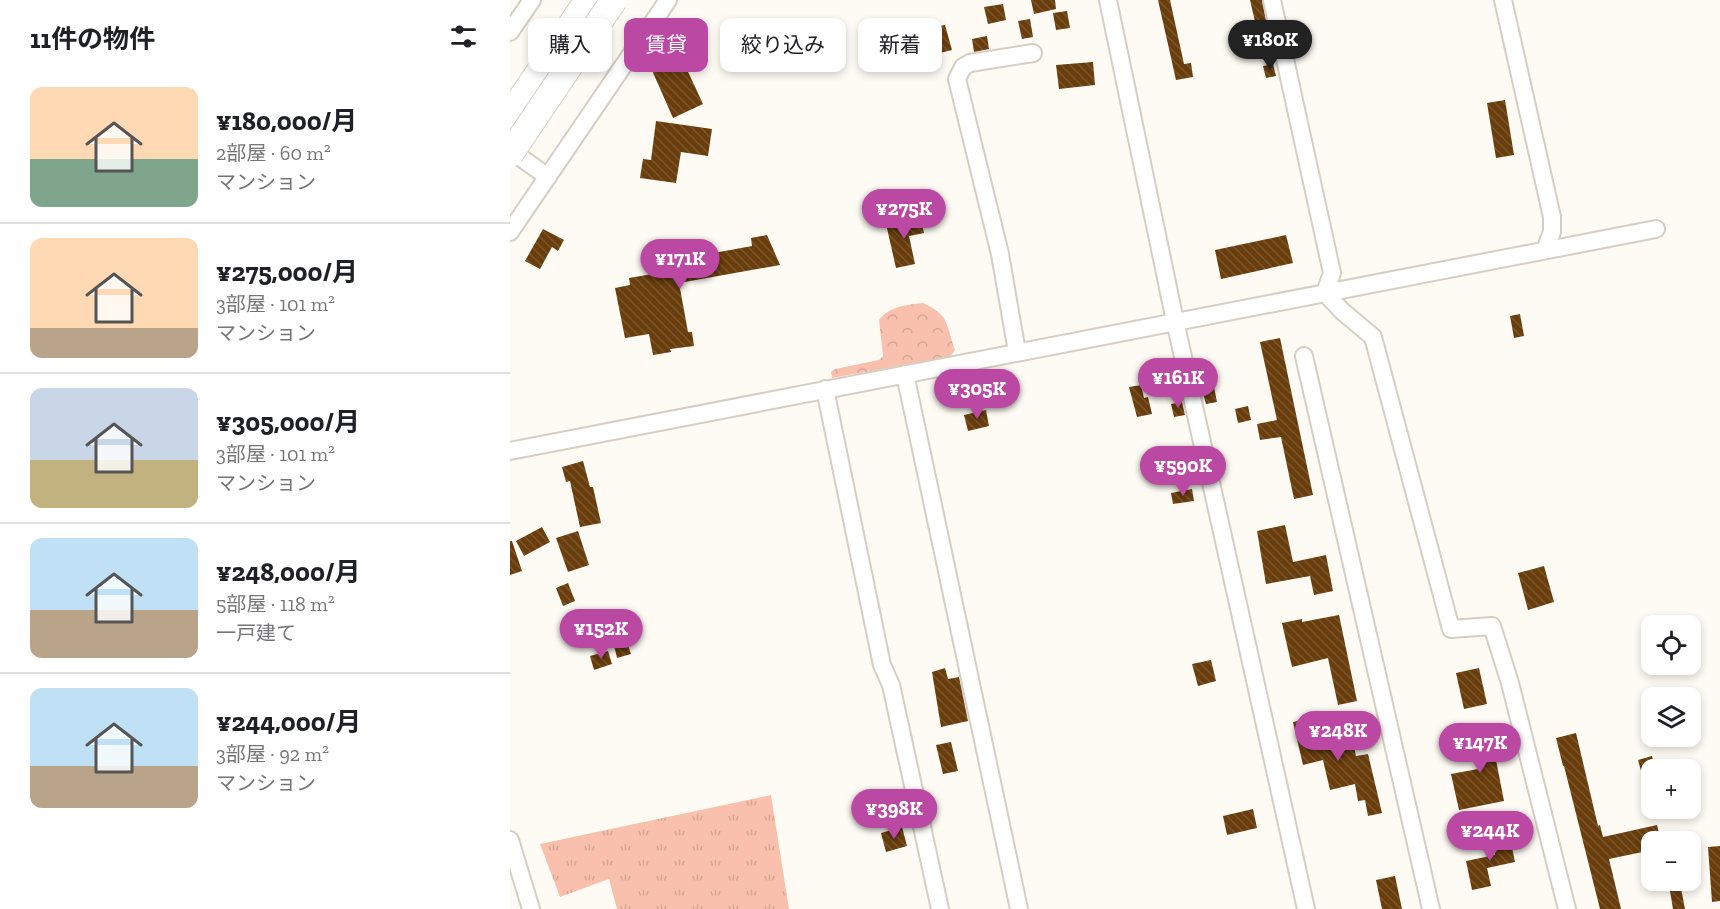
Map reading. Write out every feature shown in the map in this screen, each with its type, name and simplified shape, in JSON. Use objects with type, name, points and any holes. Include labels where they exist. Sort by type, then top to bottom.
[{"type":"highway","points":[[510,115],[588,0]]},
{"type":"highway","points":[[510,154],[614,0]]},
{"type":"street","points":[[510,32],[532,0]]},
{"type":"street","points":[[510,232],[668,0]]},
{"type":"street","points":[[1108,0],[1175,321],[1306,909]]},
{"type":"street","points":[[1272,0],[1332,273],[1325,292]]},
{"type":"street","points":[[1503,0],[1552,217],[1552,232],[1545,250]]},
{"type":"street","points":[[1017,352],[999,254],[957,79],[963,67],[970,63],[1033,53]]},
{"type":"street","points":[[510,150],[548,177]]},
{"type":"street","points":[[510,451],[1656,229]]},
{"type":"street","points":[[1325,292],[1342,311],[1373,338],[1452,629],[1492,626],[1510,682],[1567,909]]},
{"type":"street","points":[[1304,356],[1431,909]]},
{"type":"street","points":[[904,374],[1019,909]]},
{"type":"street","points":[[825,389],[882,665],[891,685],[940,909]]},
{"type":"street","points":[[510,840],[531,909]]},
{"type":"green space","points":[[923,303],[932,307],[946,322],[955,350],[950,357],[832,378],[831,372],[835,369],[879,360],[883,356],[879,320],[883,315],[893,309]]},
{"type":"green space","points":[[771,795],[789,909],[617,909],[609,879],[560,897],[540,844]]},
{"type":"building","points":[[1031,0],[1055,0],[1056,9],[1034,14]]},
{"type":"building","points":[[1158,0],[1170,0],[1184,64],[1191,63],[1193,77],[1176,80]]},
{"type":"building","points":[[1250,0],[1262,0],[1269,37],[1259,39]]},
{"type":"building","points":[[1003,4],[1006,20],[988,24],[984,7]]},
{"type":"building","points":[[1067,11],[1070,28],[1056,30],[1053,13]]},
{"type":"building","points":[[1030,19],[1033,37],[1022,39],[1018,21]]},
{"type":"building","points":[[945,25],[952,50],[942,52],[942,26]]},
{"type":"building","points":[[987,36],[989,49],[974,52],[972,39]]},
{"type":"building","points":[[1093,62],[1095,85],[1059,89],[1056,65]]},
{"type":"building","points":[[1273,64],[1276,76],[1266,78],[1263,66]]},
{"type":"building","points":[[653,72],[688,72],[703,104],[673,118]]},
{"type":"building","points":[[1505,100],[1514,155],[1496,158],[1487,103]]},
{"type":"building","points":[[656,121],[712,129],[708,156],[681,152],[676,183],[640,178],[643,159],[651,160]]},
{"type":"building","points":[[920,216],[924,233],[909,236],[915,264],[896,268],[886,224]]},
{"type":"building","points":[[543,229],[564,240],[558,251],[552,247],[540,269],[525,261]]},
{"type":"building","points":[[767,235],[780,265],[679,283],[688,332],[692,332],[694,346],[670,349],[671,352],[653,355],[649,334],[625,338],[615,288],[630,285],[629,278],[652,274],[648,248],[670,244],[672,252],[679,251],[681,259],[752,246],[751,238]]},
{"type":"building","points":[[1286,235],[1293,263],[1221,279],[1215,250]]},
{"type":"building","points":[[1520,314],[1524,336],[1514,338],[1510,316]]},
{"type":"building","points":[[1280,338],[1313,495],[1294,499],[1281,437],[1260,440],[1257,424],[1277,420],[1260,342]]},
{"type":"building","points":[[1213,371],[1216,386],[1204,388],[1201,374]]},
{"type":"building","points":[[1141,385],[1144,398],[1148,397],[1152,414],[1137,417],[1129,387]]},
{"type":"building","points":[[1214,387],[1217,402],[1206,404],[1202,390]]},
{"type":"building","points":[[1182,402],[1185,415],[1174,417],[1171,404]]},
{"type":"building","points":[[1248,406],[1251,420],[1238,423],[1235,409]]},
{"type":"building","points":[[986,410],[989,426],[968,431],[964,415]]},
{"type":"building","points":[[583,461],[590,487],[593,487],[601,523],[580,527],[570,481],[566,482],[562,467]]},
{"type":"building","points":[[1192,489],[1194,501],[1173,504],[1171,493]]},
{"type":"building","points":[[1285,525],[1293,562],[1326,555],[1333,591],[1314,595],[1310,576],[1266,584],[1257,531]]},
{"type":"building","points":[[542,527],[550,542],[524,556],[516,541]]},
{"type":"building","points":[[578,531],[589,565],[568,572],[556,538]]},
{"type":"building","points":[[510,541],[512,541],[522,571],[510,575]]},
{"type":"building","points":[[1544,566],[1554,602],[1528,610],[1518,573]]},
{"type":"building","points":[[568,583],[575,601],[563,606],[556,588]]},
{"type":"building","points":[[1339,615],[1357,701],[1338,705],[1328,658],[1292,667],[1282,623]]},
{"type":"building","points":[[627,642],[631,654],[617,658],[614,645]]},
{"type":"building","points":[[608,651],[612,664],[594,670],[590,656]]},
{"type":"building","points":[[1211,660],[1216,681],[1198,686],[1192,664]]},
{"type":"building","points":[[945,668],[948,679],[959,677],[968,721],[941,727],[932,672]]},
{"type":"building","points":[[1479,668],[1487,704],[1464,709],[1456,673]]},
{"type":"building","points":[[1323,715],[1332,752],[1354,747],[1356,756],[1368,754],[1382,813],[1368,816],[1365,800],[1358,801],[1355,784],[1330,790],[1323,760],[1303,765],[1293,722]]},
{"type":"building","points":[[1489,724],[1504,801],[1459,810],[1451,774],[1478,769],[1470,728]]},
{"type":"building","points":[[1576,733],[1598,826],[1600,825],[1603,837],[1657,825],[1658,831],[1641,831],[1641,852],[1609,859],[1621,909],[1600,909],[1556,738]]},
{"type":"building","points":[[951,742],[958,771],[943,774],[936,745]]},
{"type":"building","points":[[1253,809],[1257,828],[1227,835],[1223,816]]},
{"type":"building","points":[[902,827],[907,846],[886,852],[881,833]]},
{"type":"building","points":[[1509,833],[1515,862],[1487,868],[1491,886],[1472,890],[1466,861],[1495,855],[1491,837]]},
{"type":"building","points":[[1720,846],[1720,901],[1712,902],[1708,847]]},
{"type":"building","points":[[1395,876],[1402,909],[1382,909],[1376,880]]},
{"type":"building","points":[[1670,891],[1682,891],[1685,909],[1673,909]]}]
